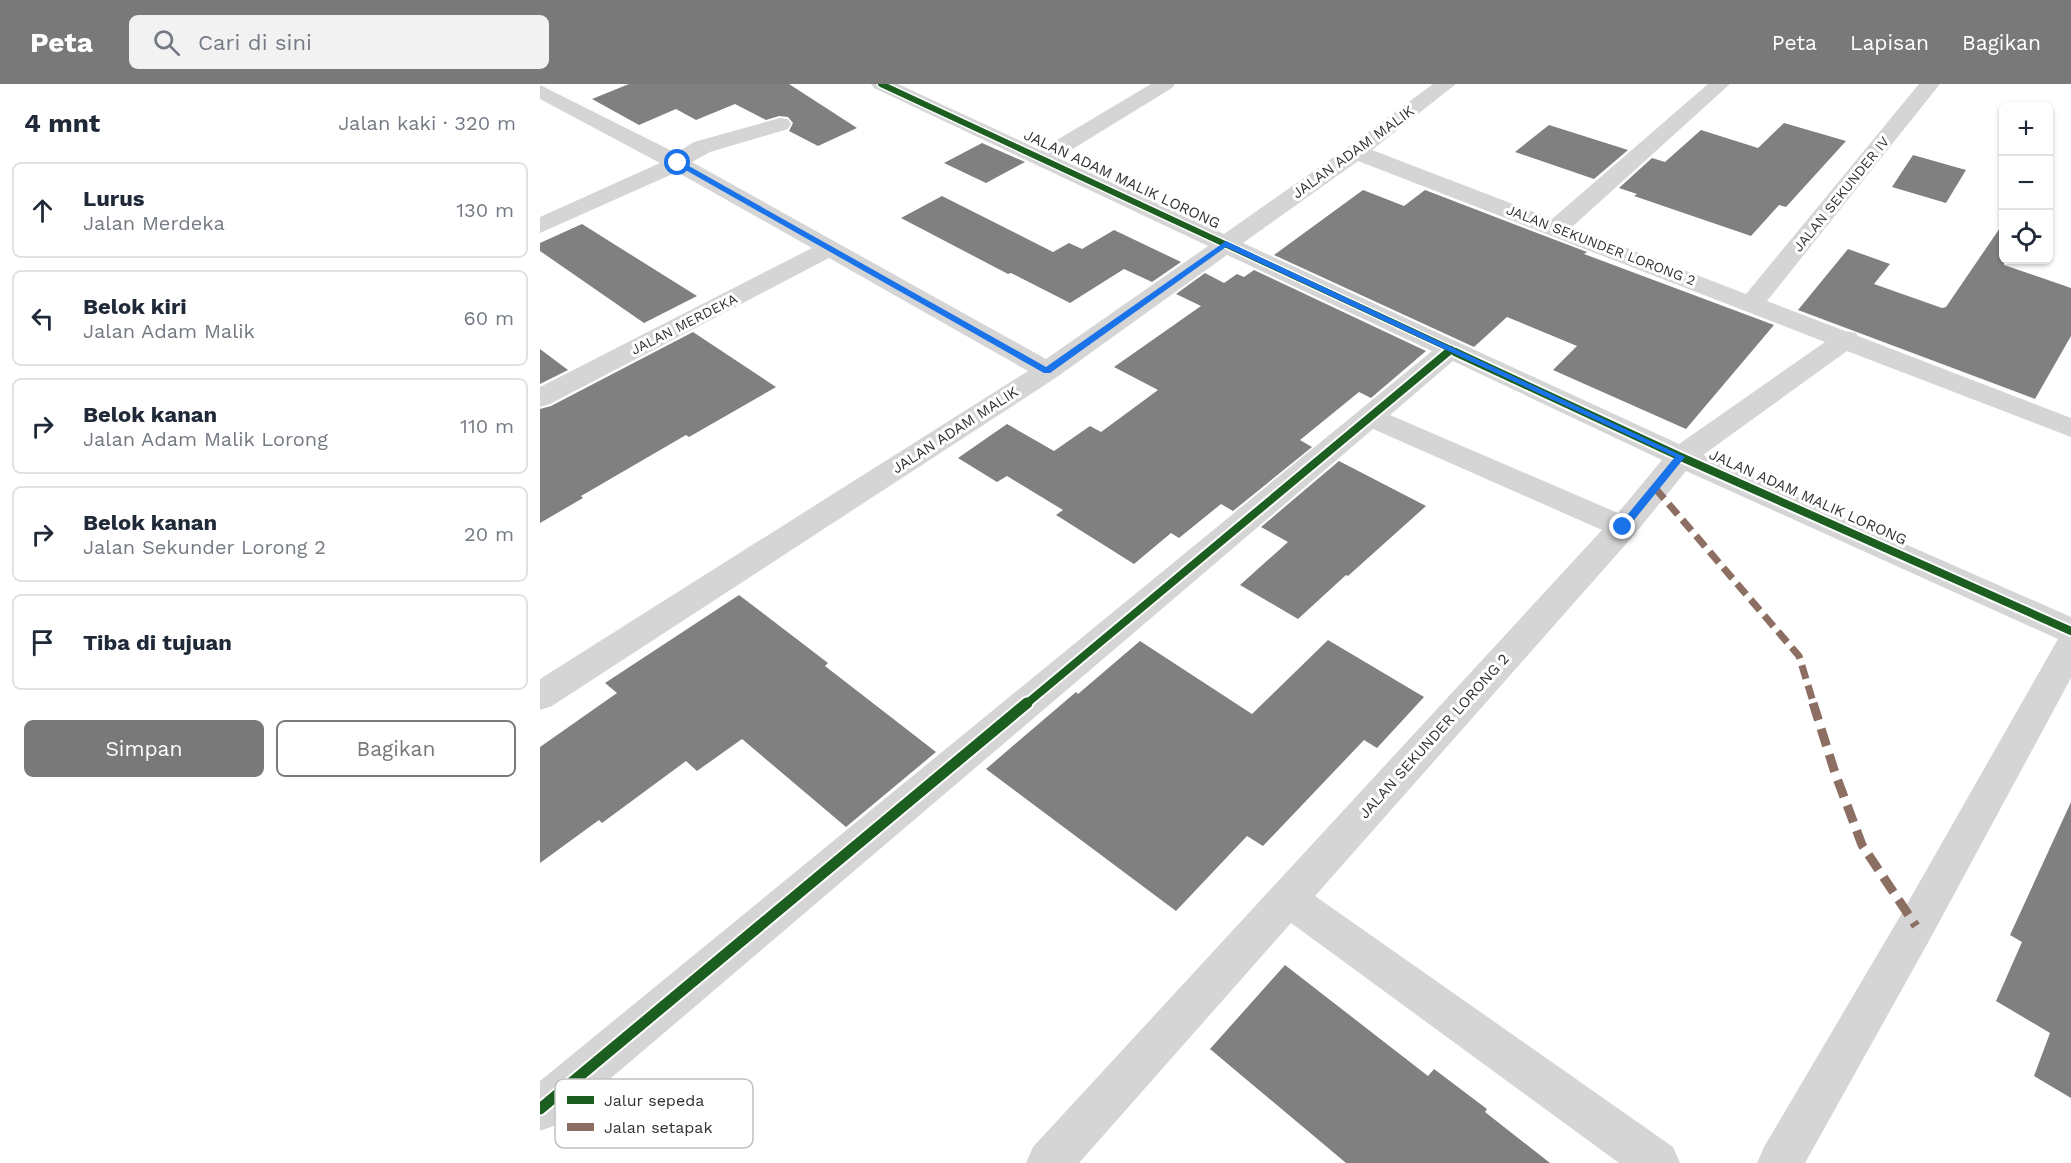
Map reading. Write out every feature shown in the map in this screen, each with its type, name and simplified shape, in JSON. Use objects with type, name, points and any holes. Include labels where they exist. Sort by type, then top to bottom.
[{"type":"street","points":[[1041,159],[1165,84]]},
{"type":"street","name":"JALAN ADAM MALIK","points":[[540,696],[1047,371],[1356,152],[1446,84]]},
{"type":"street","points":[[1556,228],[1720,84]]},
{"type":"street","name":"JALAN SEKUNDER IV","points":[[1752,303],[1930,84]]},
{"type":"street","name":"JALAN ADAM MALIK LORONG","points":[[889,85],[1041,159],[1681,457],[2071,631]]},
{"type":"street","points":[[546,101],[678,163],[1047,371]]},
{"type":"street","points":[[540,226],[678,163],[692,151],[780,124]]},
{"type":"street","name":"JALAN SEKUNDER LORONG 2","points":[[1356,152],[2069,422]]},
{"type":"street","name":"JALAN MERDEKA","points":[[540,398],[829,249]]},
{"type":"street","name":"JALAN SEKUNDER LORONG 2","points":[[1049,1163],[1623,527],[1681,457],[1847,339]]},
{"type":"street","points":[[576,1079],[1451,349]]},
{"type":"street","points":[[1370,417],[1623,527]]},
{"type":"street","points":[[1780,1163],[1916,926],[2071,647]]},
{"type":"street","points":[[1287,898],[1657,1163]]},
{"type":"street","points":[[540,1109],[555,1096]]},
{"type":"building","points":[[629,84],[789,84],[857,128],[818,146],[789,131],[793,123],[788,117],[779,116],[766,120],[735,104],[696,120],[676,109],[639,125],[592,99]]},
{"type":"building","points":[[1784,123],[1846,141],[1786,207],[1779,205],[1751,236],[1634,196],[1637,194],[1619,188],[1652,158],[1665,162],[1701,130],[1758,148]]},
{"type":"building","points":[[1549,125],[1628,150],[1594,179],[1515,152]]},
{"type":"building","points":[[982,143],[1025,162],[986,183],[944,163]]},
{"type":"building","points":[[1913,155],[1966,170],[1946,203],[1892,187]]},
{"type":"building","points":[[1363,190],[1404,206],[1425,190],[1587,252],[1584,254],[1774,325],[1686,429],[1553,370],[1577,346],[1507,317],[1474,347],[1274,255]]},
{"type":"building","points":[[942,196],[1053,252],[1069,243],[1082,249],[1114,230],[1181,262],[1152,282],[1124,269],[1070,303],[1011,273],[1008,274],[901,218]]},
{"type":"building","points":[[582,224],[697,296],[644,323],[540,251],[540,243]]},
{"type":"building","points":[[1999,229],[1999,264],[2071,288],[2071,336],[2035,399],[1798,310],[1848,249],[1890,264],[1874,284],[1942,308],[1946,307]]},
{"type":"building","points":[[1254,270],[1426,351],[1371,398],[1359,392],[1300,440],[1312,447],[1233,511],[1221,504],[1179,538],[1171,533],[1134,564],[1056,515],[1063,510],[1007,476],[997,482],[958,458],[1007,424],[1054,451],[1090,426],[1101,432],[1158,390],[1114,367],[1201,306],[1176,294],[1205,273],[1224,283],[1237,274],[1244,277]]},
{"type":"building","points":[[693,332],[776,387],[689,437],[686,435],[581,496],[583,498],[540,523],[540,409],[551,406]]},
{"type":"building","points":[[540,349],[568,370],[540,384]]},
{"type":"building","points":[[1339,461],[1426,506],[1298,619],[1240,585],[1288,542],[1261,527]]},
{"type":"building","points":[[739,595],[828,663],[825,666],[936,752],[846,827],[742,739],[697,771],[686,761],[602,823],[599,820],[540,863],[540,747],[617,693],[605,683]]},
{"type":"building","points":[[1328,640],[1424,697],[1377,748],[1364,740],[1263,846],[1247,836],[1176,911],[986,769],[1140,641],[1252,714]]},
{"type":"building","points":[[2071,802],[2071,1098],[2034,1076],[2050,1033],[1996,1001],[2022,942],[2010,935]]},
{"type":"building","points":[[1285,965],[1428,1076],[1434,1069],[1487,1109],[1485,1112],[1550,1163],[1346,1163],[1210,1049]]},
{"type":"marked path","points":[[1655,488],[1799,656],[1835,773],[1862,845],[1916,926]]},
{"type":"cycle path","points":[[881,84],[1681,457],[2071,631]]},
{"type":"cycle path","points":[[576,1079],[1451,349]]},
{"type":"cycle path","points":[[540,1109],[555,1096]]},
{"type":"route","points":[[678,163],[1047,371],[1226,244],[1681,457],[1623,527]]}]
